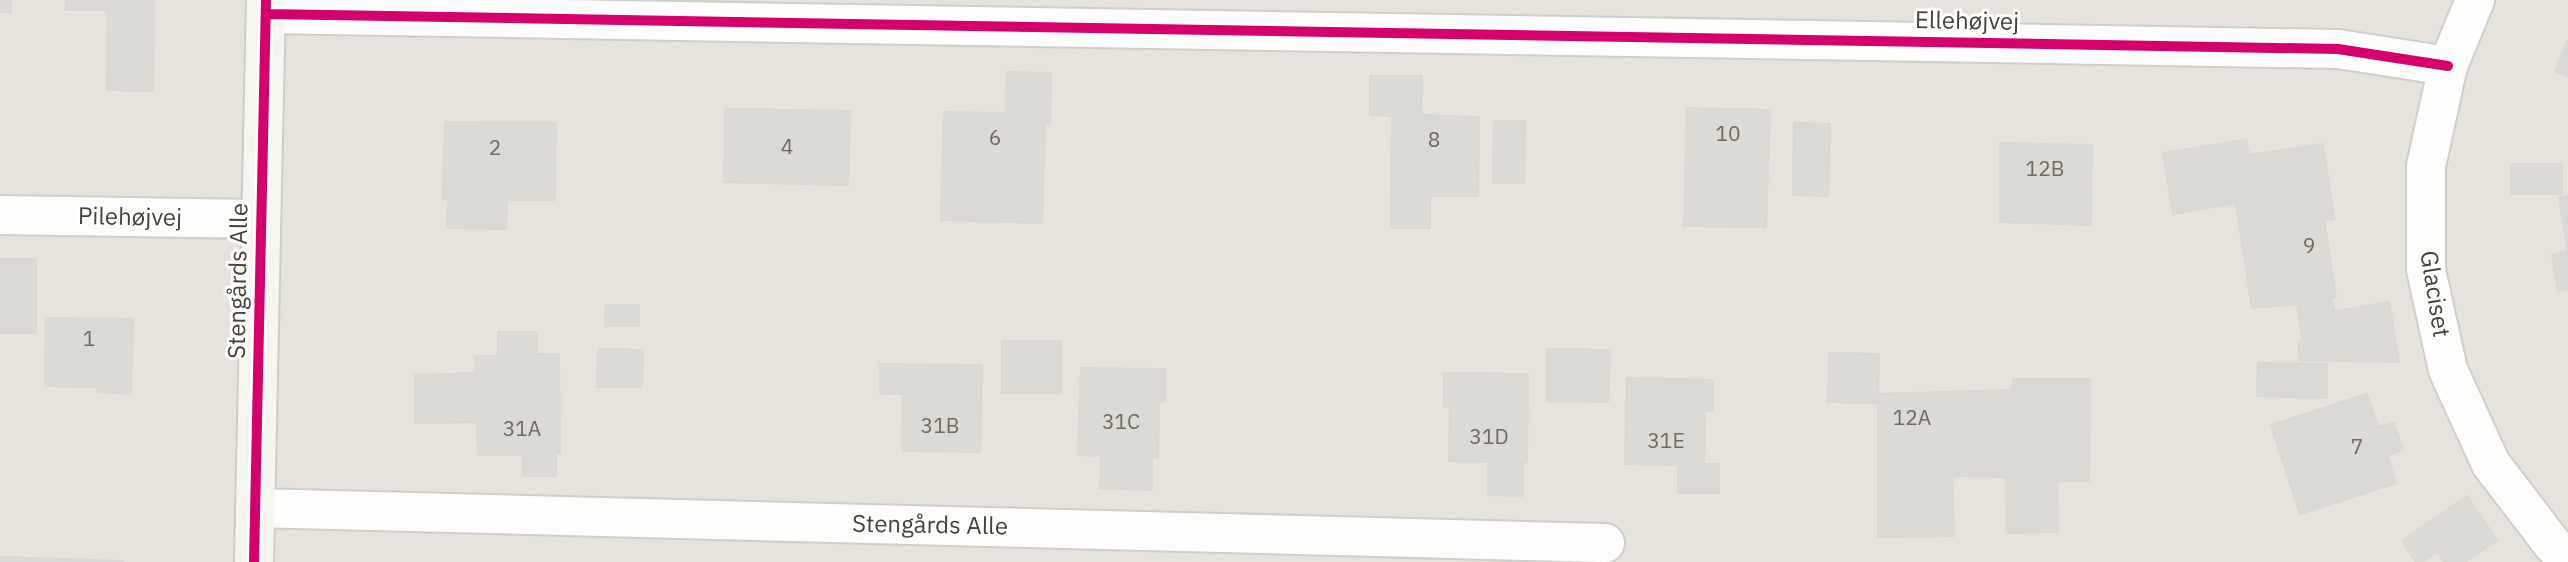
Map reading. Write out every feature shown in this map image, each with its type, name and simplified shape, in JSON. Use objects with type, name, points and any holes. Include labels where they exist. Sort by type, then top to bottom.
[{"type":"street","name":"Glaciset","points":[[2475,0],[2448,66],[2426,166],[2426,270],[2448,370],[2491,464],[2553,545],[2568,558]]},
{"type":"street","name":"Ellehøjvej","points":[[266,7],[2338,48],[2448,66]]},
{"type":"street","name":"Stengårds Alle","points":[[254,562],[266,7]]},
{"type":"street","name":"Pilehøjvej","points":[[0,215],[260,219]]},
{"type":"street","name":"Stengårds Alle","points":[[256,508],[1605,543]]},
{"type":"shaded area","points":[[0,0],[2568,0],[2568,562],[0,562]]},
{"type":"building","points":[[0,0],[11,0],[11,12],[0,12]]},
{"type":"building","points":[[66,0],[154,0],[153,91],[107,90],[108,10],[66,10]]},
{"type":"building","points":[[2568,40],[2568,76],[2555,71]]},
{"type":"building","points":[[1007,72],[1051,73],[1050,124],[1045,123],[1042,223],[941,220],[944,112],[1006,113]]},
{"type":"building","points":[[1370,76],[1422,76],[1421,115],[1479,117],[1478,196],[1430,196],[1430,228],[1391,228],[1392,116],[1370,115]]},
{"type":"building","points":[[1687,108],[1770,110],[1766,227],[1684,226]]},
{"type":"building","points":[[725,109],[850,111],[848,185],[724,182]]},
{"type":"building","points":[[1494,121],[1525,121],[1524,183],[1493,183]]},
{"type":"building","points":[[445,122],[556,123],[555,200],[507,200],[506,229],[447,228],[448,199],[443,198]]},
{"type":"building","points":[[1794,123],[1830,124],[1828,196],[1793,195]]},
{"type":"building","points":[[2246,140],[2249,155],[2323,144],[2334,219],[2324,220],[2336,297],[2331,298],[2334,312],[2389,302],[2399,362],[2300,360],[2298,342],[2303,341],[2297,304],[2252,308],[2236,203],[2173,214],[2163,153]]},
{"type":"building","points":[[2000,143],[2092,145],[2091,225],[2000,222]]},
{"type":"building","points":[[2511,164],[2562,164],[2562,194],[2511,194]]},
{"type":"building","points":[[2568,196],[2568,251],[2559,198]]},
{"type":"building","points":[[2568,251],[2568,289],[2558,291],[2552,255]]},
{"type":"building","points":[[0,259],[36,259],[36,333],[0,333]]},
{"type":"building","points":[[606,305],[639,305],[639,326],[605,326]]},
{"type":"building","points":[[46,318],[133,319],[131,394],[97,392],[97,387],[45,386]]},
{"type":"building","points":[[498,332],[537,332],[537,354],[559,354],[560,453],[556,453],[556,476],[523,476],[523,455],[478,455],[477,422],[415,423],[415,375],[477,373],[475,356],[498,356]]},
{"type":"building","points":[[1002,341],[1061,341],[1061,393],[1002,393]]},
{"type":"building","points":[[598,349],[643,350],[642,387],[597,387]]},
{"type":"building","points":[[1547,349],[1610,350],[1608,402],[1547,401]]},
{"type":"building","points":[[1829,353],[1879,354],[1878,394],[2012,390],[2013,379],[2090,379],[2089,481],[2057,481],[2058,532],[2007,533],[2006,477],[1952,476],[1954,536],[1878,537],[1878,403],[1828,402]]},
{"type":"building","points":[[2258,363],[2327,364],[2327,398],[2257,396]]},
{"type":"building","points":[[880,364],[982,365],[980,452],[902,451],[903,394],[880,394]]},
{"type":"building","points":[[1081,368],[1165,369],[1165,401],[1159,402],[1158,457],[1152,457],[1152,490],[1100,488],[1101,456],[1078,455]]},
{"type":"building","points":[[1444,373],[1528,374],[1527,462],[1523,461],[1523,496],[1488,495],[1488,462],[1449,461],[1450,408],[1444,407]]},
{"type":"building","points":[[1627,378],[1713,380],[1713,411],[1705,411],[1704,464],[1719,464],[1719,493],[1678,493],[1678,465],[1625,464]]},
{"type":"building","points":[[2367,394],[2378,427],[2394,423],[2403,450],[2387,455],[2396,483],[2300,514],[2271,425]]},
{"type":"building","points":[[2467,496],[2497,540],[2465,562],[2444,562],[2437,551],[2422,562],[2416,562],[2402,541]]},
{"type":"building","points":[[0,557],[123,561],[123,562],[0,562]]},
{"type":"cycle path","points":[[254,562],[266,0]]},
{"type":"cycle path","points":[[266,14],[2338,49],[2448,66]]}]
